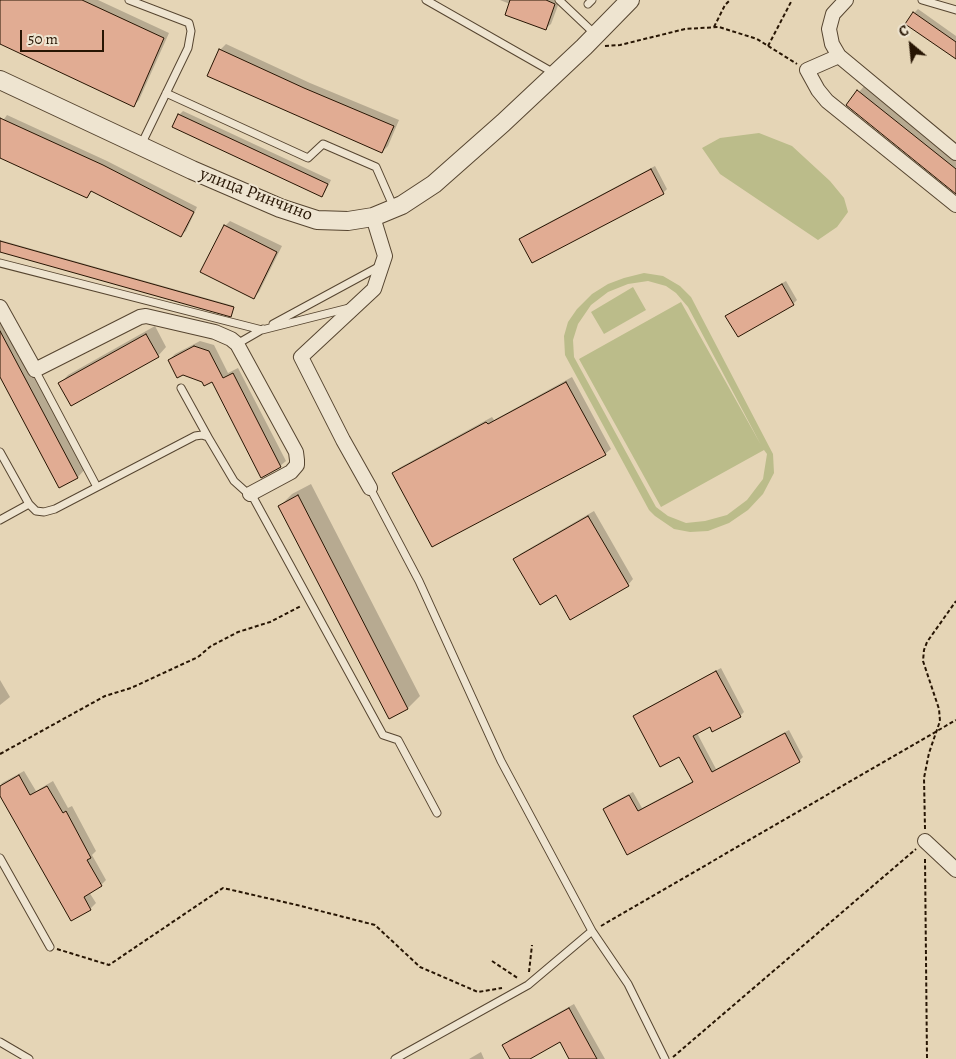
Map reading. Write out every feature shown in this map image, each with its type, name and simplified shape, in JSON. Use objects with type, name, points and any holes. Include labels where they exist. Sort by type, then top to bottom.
[{"type":"street","points":[[846,0],[833,14],[829,29],[832,44],[840,56],[956,154]]},
{"type":"street","name":"улица Ринчино","points":[[0,80],[280,208],[318,220],[348,221],[373,217],[402,205],[434,184],[503,124],[590,41],[625,2]]},
{"type":"street","points":[[840,56],[807,70],[818,90],[828,101],[956,205]]},
{"type":"street","points":[[370,488],[343,440],[301,357],[374,289],[385,256],[373,217]]},
{"type":"street","points":[[0,307],[35,370],[140,316],[215,332],[231,339],[237,344],[296,452],[298,460],[297,465],[291,472],[250,494]]},
{"type":"street","points":[[925,842],[956,870]]},
{"type":"lane","points":[[129,0],[188,23],[191,31],[188,48],[141,146]]},
{"type":"lane","points":[[426,0],[555,74]]},
{"type":"lane","points":[[559,0],[590,41]]},
{"type":"lane","points":[[922,0],[956,10]]},
{"type":"lane","points":[[166,93],[308,158],[323,144],[376,167],[394,208]]},
{"type":"lane","points":[[0,262],[262,330],[357,306]]},
{"type":"lane","points":[[237,344],[382,265]]},
{"type":"lane","points":[[35,370],[97,487]]},
{"type":"lane","points":[[181,388],[234,481],[254,499],[383,734],[398,740],[437,813]]},
{"type":"lane","points":[[0,452],[29,504],[36,511],[44,512],[55,509],[195,436],[202,435],[208,437]]},
{"type":"lane","points":[[370,488],[420,581],[501,761],[592,931],[628,984],[665,1059]]},
{"type":"lane","points":[[0,520],[29,504]]},
{"type":"lane","points":[[0,858],[50,947]]},
{"type":"lane","points":[[395,1059],[528,984],[592,931]]},
{"type":"lane","points":[[0,1042],[29,1059]]},
{"type":"path","points":[[714,27],[730,0]]},
{"type":"path","points":[[768,46],[792,0]]},
{"type":"path","points":[[590,41],[620,45],[685,29],[719,27],[757,39],[807,70]]},
{"type":"path","points":[[927,1059],[924,778],[929,752],[940,721],[939,709],[923,661],[927,642],[956,600]]},
{"type":"path","points":[[0,754],[105,696],[131,688],[198,657],[211,646],[238,632],[270,622],[310,602]]},
{"type":"path","points":[[592,931],[956,720]]},
{"type":"path","points":[[671,1059],[925,842]]},
{"type":"path","points":[[50,947],[110,965],[223,888],[297,904],[375,925],[420,967],[478,992],[503,988]]},
{"type":"path","points":[[492,961],[528,984],[532,945]]},
{"type":"green space","points":[[759,133],[792,146],[830,181],[844,198],[848,212],[837,227],[818,240],[720,174],[702,148],[720,138]]},
{"type":"green space","points":[[644,273],[663,276],[680,286],[691,297],[773,454],[774,473],[763,494],[748,510],[729,523],[708,531],[690,532],[674,529],[649,510],[565,355],[564,336],[568,322],[577,309],[592,294],[608,284]],"holes":[[[648,281],[666,286],[676,293],[688,307],[761,445],[681,302],[579,359],[661,507],[764,450],[767,454],[763,479],[747,500],[727,515],[705,521],[686,523],[668,516],[656,507],[574,357],[573,340],[578,324],[591,305],[608,292],[628,284]]]},
{"type":"green space","points":[[633,287],[646,310],[604,334],[591,312]]},
{"type":"building","points":[[0,0],[82,0],[164,38],[134,107],[0,44]]},
{"type":"building","points":[[510,0],[546,0],[555,4],[546,30],[505,15]]},
{"type":"building","points":[[913,12],[956,42],[956,59],[905,24]]},
{"type":"building","points":[[219,49],[394,126],[382,153],[207,76]]},
{"type":"building","points":[[857,90],[956,169],[956,194],[846,105]]},
{"type":"building","points":[[178,114],[328,184],[322,197],[172,127]]},
{"type":"building","points":[[0,118],[103,165],[194,212],[181,237],[91,191],[87,198],[0,158]]},
{"type":"building","points":[[651,169],[664,194],[532,263],[519,239]]},
{"type":"building","points":[[224,225],[277,252],[254,299],[200,272]]},
{"type":"building","points":[[0,241],[234,307],[231,317],[0,252]]},
{"type":"building","points":[[782,284],[794,305],[738,337],[725,316]]},
{"type":"building","points":[[0,331],[78,478],[59,488],[0,377]]},
{"type":"building","points":[[146,334],[159,357],[71,406],[58,383]]},
{"type":"building","points":[[194,346],[209,351],[223,378],[233,373],[281,467],[261,478],[212,382],[204,386],[202,382],[183,375],[177,378],[168,360]]},
{"type":"building","points":[[566,382],[606,455],[432,547],[392,473],[486,422],[488,424]]},
{"type":"building","points":[[298,495],[408,709],[389,719],[278,506]]},
{"type":"building","points":[[588,516],[629,586],[570,620],[556,595],[540,605],[513,559]]},
{"type":"building","points":[[716,671],[741,717],[712,732],[710,727],[693,736],[712,772],[785,733],[800,762],[627,855],[603,809],[629,795],[638,811],[693,782],[679,757],[660,767],[633,716]]},
{"type":"building","points":[[19,775],[30,795],[47,786],[63,813],[66,811],[91,858],[87,860],[102,886],[84,897],[91,910],[71,921],[0,796],[0,786]]},
{"type":"building","points":[[569,1008],[597,1059],[569,1059],[560,1042],[530,1059],[510,1059],[502,1045]]}]
